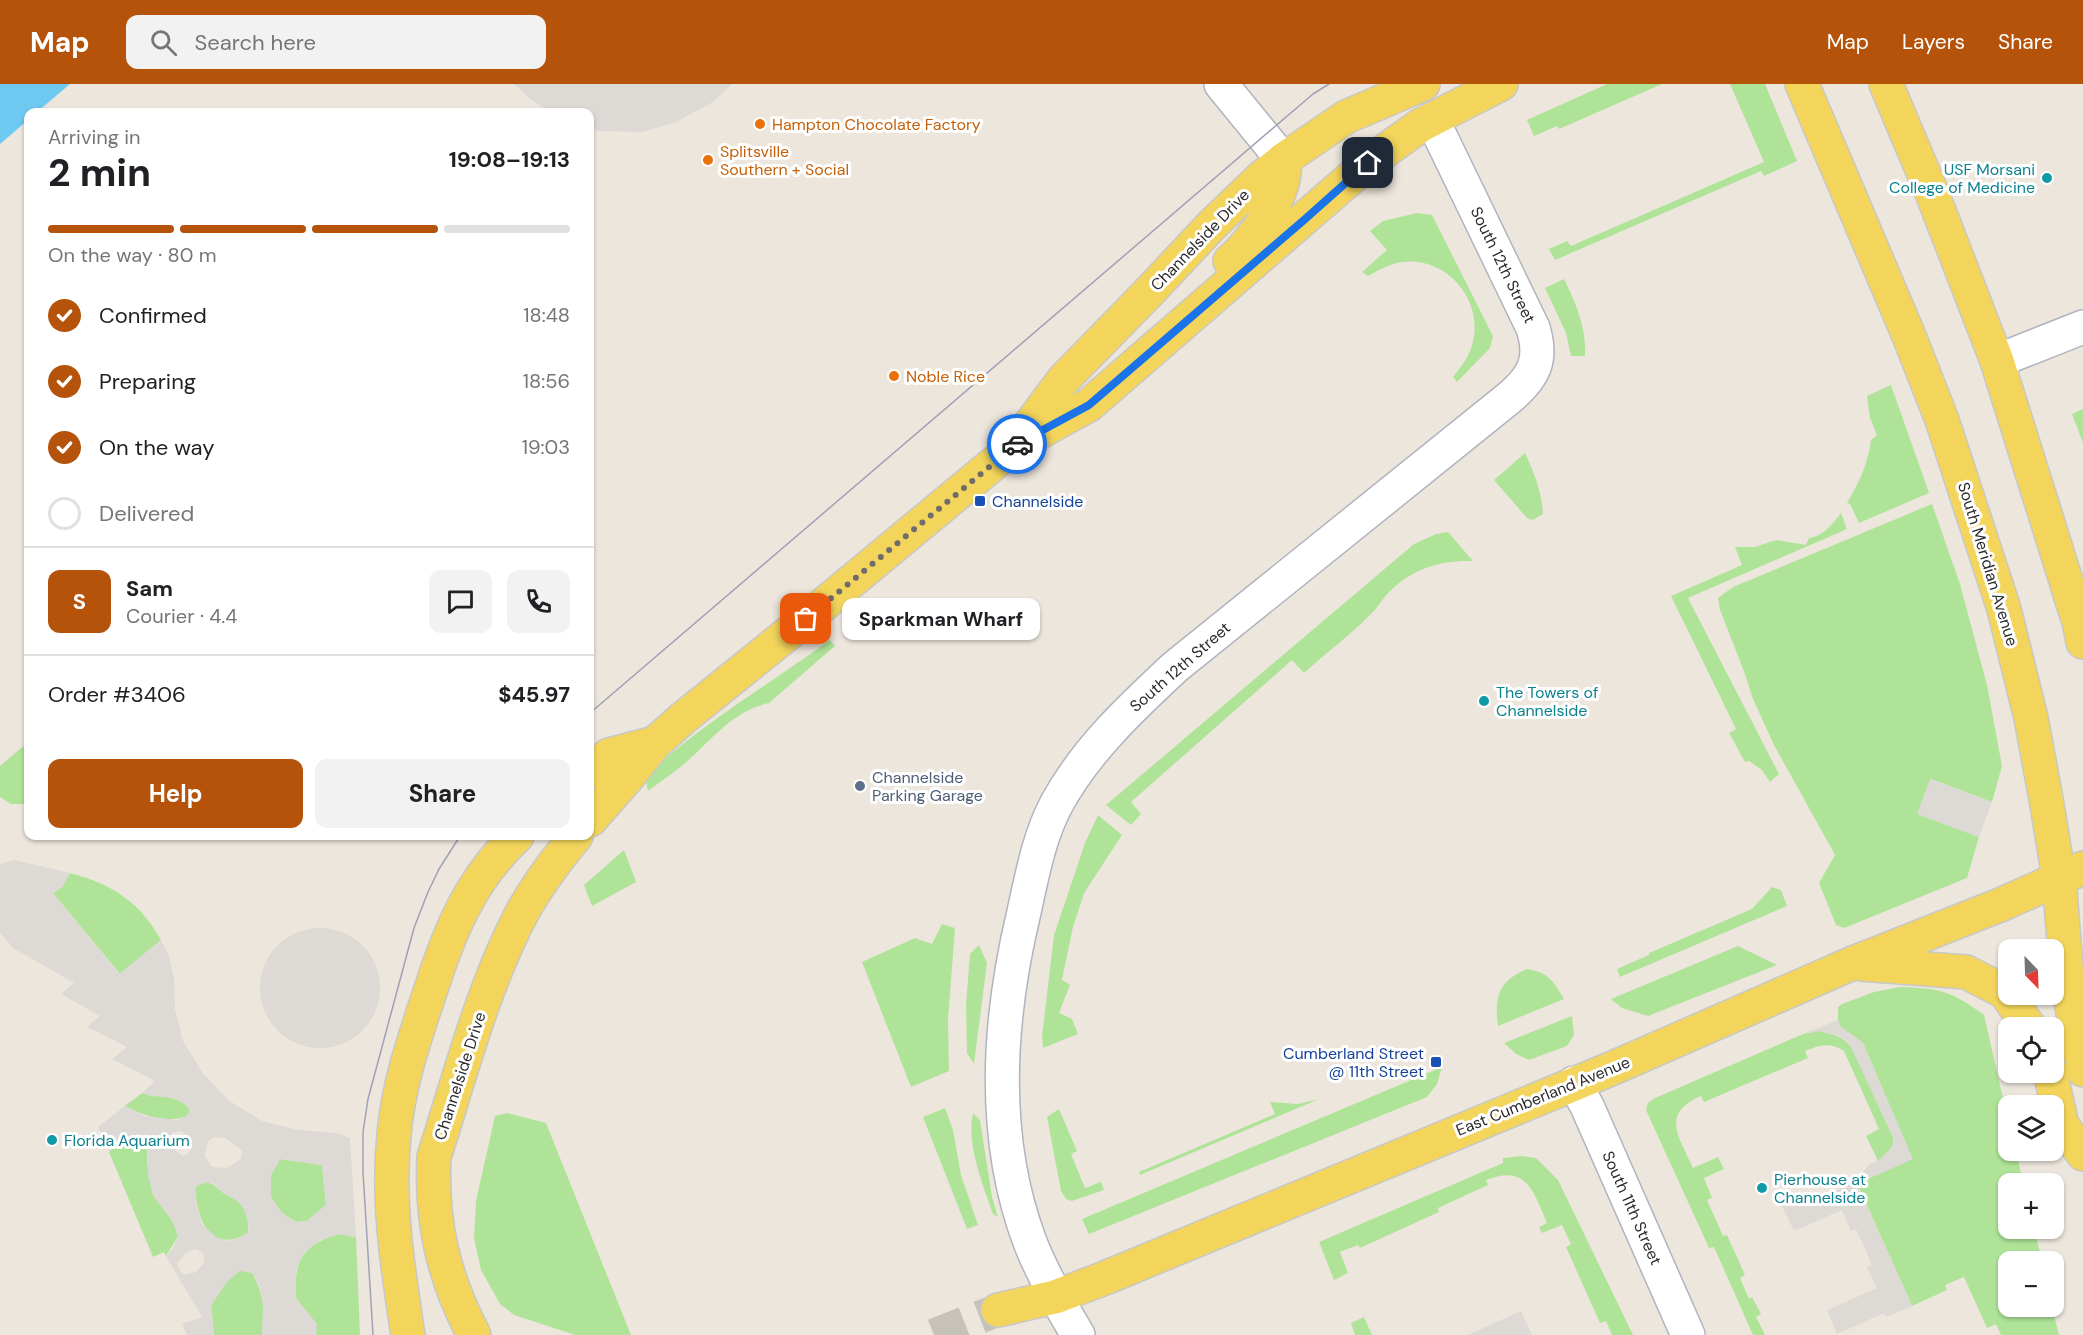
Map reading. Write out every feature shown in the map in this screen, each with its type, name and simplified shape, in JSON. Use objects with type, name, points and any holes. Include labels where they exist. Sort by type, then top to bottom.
[{"type":"main road","name":"Channelside Drive","points":[[1016,445],[1064,379],[1210,226],[1283,160],[1346,117],[1423,84]]},
{"type":"main road","name":"Channelside Drive","points":[[594,815],[655,743],[1016,445],[1089,405],[1368,163],[1409,132],[1501,84]]},
{"type":"main road","name":"South Meridian Avenue","points":[[1802,84],[1909,336],[1942,420],[1980,530],[2004,609],[2071,873],[2067,979],[2083,1070]]},
{"type":"main road","points":[[1886,84],[1932,193],[1997,361],[2079,622],[2083,642]]},
{"type":"main road","points":[[1137,364],[1184,299],[1233,258],[1258,231],[1282,183],[1285,166],[1283,160]]},
{"type":"main road","name":"Channelside Drive","points":[[594,768],[609,755],[655,743]]},
{"type":"main road","points":[[408,1335],[395,1244],[392,1174],[394,1134],[405,1068],[445,946],[458,915],[487,870],[513,840]]},
{"type":"main road","name":"Channelside Drive","points":[[474,1335],[453,1291],[441,1253],[433,1178],[434,1157],[495,970],[535,890],[573,840]]},
{"type":"main road","name":"East Cumberland Avenue","points":[[998,1310],[1055,1297],[1574,1083],[1853,963],[2000,905],[2071,873]]},
{"type":"main road","points":[[1853,963],[1966,972],[2005,992],[2022,1017]]},
{"type":"main road","points":[[2052,1083],[2062,1125],[2083,1154]]},
{"type":"street","points":[[1221,84],[1283,160]]},
{"type":"street","name":"South 12th Street","points":[[1078,1335],[1055,1297],[1031,1243],[1019,1209],[1003,1125],[1001,1068],[1005,1010],[1019,932],[1044,836],[1056,805],[1069,783],[1099,743],[1136,703],[1175,667],[1512,396],[1528,378],[1538,355],[1536,339],[1522,302],[1432,119]]},
{"type":"street","points":[[1997,361],[2083,327]]},
{"type":"street","name":"South 11th Street","points":[[1574,1083],[1587,1106],[1688,1335]]},
{"type":"green space","points":[[1607,84],[1662,84],[1559,129],[1557,126],[1534,136],[1527,120]]},
{"type":"green space","points":[[1730,84],[1765,84],[1797,161],[1764,176],[1761,171],[1555,260],[1549,249],[1567,241],[1571,246],[1764,162]]},
{"type":"green space","points":[[1417,213],[1432,215],[1493,336],[1490,348],[1457,382],[1453,377],[1469,354],[1475,329],[1468,298],[1459,285],[1448,274],[1434,266],[1419,262],[1397,263],[1368,276],[1362,272],[1387,250],[1370,231],[1383,221]]},
{"type":"green space","points":[[1564,279],[1580,317],[1585,356],[1571,356],[1566,333],[1545,288]]},
{"type":"green space","points":[[1891,385],[1929,493],[1859,523],[1850,504],[1847,503],[1862,473],[1871,440],[1877,435],[1870,418],[1867,396]]},
{"type":"green space","points":[[2083,409],[2083,443],[2072,414]]},
{"type":"green space","points":[[1525,453],[1537,483],[1543,514],[1533,520],[1527,518],[1494,480]]},
{"type":"green space","points":[[1932,504],[1960,584],[1987,685],[2002,766],[1992,802],[1931,779],[1918,814],[1979,837],[1967,878],[1844,928],[1836,925],[1819,883],[1835,855],[1774,745],[1753,699],[1720,610],[1718,598],[1733,587]]},
{"type":"green space","points":[[1841,513],[1847,529],[1688,598],[1779,774],[1770,782],[1762,770],[1749,761],[1745,762],[1729,733],[1736,729],[1671,596],[1742,565],[1735,547],[1755,547],[1776,540],[1806,545],[1809,538],[1823,532]]},
{"type":"green space","points":[[1448,532],[1473,561],[1438,564],[1407,577],[1387,594],[1374,611],[1349,635],[1304,673],[1292,660],[1131,802],[1141,814],[1131,825],[1106,805],[1414,544],[1436,534]]},
{"type":"green space","points":[[830,640],[835,646],[769,703],[737,717],[693,756],[648,791],[645,776],[667,757],[712,722]]},
{"type":"green space","points":[[24,746],[24,804],[11,804],[0,797],[0,766]]},
{"type":"green space","points":[[1098,815],[1122,835],[1084,893],[1073,927],[1062,980],[1070,985],[1059,1013],[1072,1019],[1078,1034],[1043,1048],[1042,1036],[1054,935],[1085,843]]},
{"type":"green space","points":[[624,850],[636,882],[592,906],[584,885]]},
{"type":"green space","points":[[70,873],[99,883],[123,896],[144,915],[161,940],[120,974],[53,893],[62,887]]},
{"type":"green space","points":[[1772,887],[1781,890],[1787,906],[1620,977],[1617,969],[1752,909]]},
{"type":"green space","points":[[942,924],[955,928],[948,1020],[949,1071],[911,1087],[862,962],[915,938],[932,944]]},
{"type":"green space","points":[[979,945],[987,963],[974,1064],[967,1053],[966,1005],[970,954]]},
{"type":"green space","points":[[1738,946],[1777,965],[1648,1016],[1622,1008],[1611,999]]},
{"type":"green space","points":[[1527,969],[1534,970],[1550,979],[1564,999],[1498,1026],[1497,1006],[1500,991],[1510,978]]},
{"type":"green space","points":[[1900,987],[1945,992],[1984,1015],[2002,1095],[1998,1095],[1998,1161],[2018,1161],[2021,1173],[1998,1173],[1998,1239],[2036,1239],[2040,1251],[1998,1251],[1998,1317],[2054,1317],[2059,1335],[2001,1335],[1996,1324],[1987,1328],[1964,1277],[1945,1285],[1947,1290],[1912,1306],[1857,1183],[1912,1159],[1863,1043],[1841,1027],[1838,1021],[1838,1007],[1874,992]]},
{"type":"green space","points":[[1572,1016],[1574,1035],[1567,1046],[1529,1060],[1516,1054],[1504,1043]]},
{"type":"green space","points":[[1819,1031],[1842,1039],[1853,1049],[1894,1140],[1892,1148],[1878,1161],[1866,1136],[1879,1129],[1844,1051],[1834,1046],[1820,1046],[1805,1051],[1808,1058],[1704,1102],[1701,1096],[1680,1110],[1677,1119],[1676,1127],[1693,1168],[1718,1157],[1724,1169],[1704,1178],[1712,1198],[1707,1200],[1723,1236],[1727,1235],[1745,1275],[1740,1278],[1749,1299],[1752,1297],[1761,1314],[1756,1317],[1765,1335],[1753,1335],[1714,1247],[1709,1248],[1646,1110],[1648,1103],[1655,1098],[1803,1034]]},
{"type":"green space","points":[[1442,1067],[1437,1084],[1427,1097],[1089,1234],[1082,1219]]},
{"type":"green space","points":[[142,1093],[181,1101],[190,1110],[187,1116],[164,1119],[148,1116],[125,1106]]},
{"type":"green space","points":[[1319,1099],[1140,1175],[1139,1172],[1275,1114],[1270,1102],[1298,1104]]},
{"type":"green space","points":[[945,1108],[953,1130],[961,1175],[978,1225],[967,1229],[923,1117]]},
{"type":"green space","points":[[1059,1109],[1077,1151],[1071,1154],[1085,1188],[1101,1182],[1104,1190],[1072,1201],[1066,1199],[1061,1191],[1047,1117]]},
{"type":"green space","points":[[507,1113],[546,1123],[631,1335],[575,1335],[514,1315],[500,1304],[481,1270],[474,1238],[476,1201],[495,1116]]},
{"type":"green space","points":[[973,1113],[980,1120],[992,1197],[998,1217],[993,1214],[980,1177],[972,1138]]},
{"type":"green space","points":[[140,1141],[147,1150],[153,1195],[173,1222],[178,1236],[166,1256],[164,1252],[153,1257],[109,1152],[120,1144]]},
{"type":"green space","points":[[1523,1156],[1536,1158],[1558,1180],[1633,1335],[1612,1335],[1606,1321],[1600,1323],[1566,1247],[1571,1244],[1562,1225],[1542,1233],[1539,1227],[1547,1223],[1532,1191],[1520,1178],[1511,1175],[1486,1180],[1488,1185],[1438,1208],[1439,1212],[1360,1248],[1358,1245],[1340,1252],[1348,1273],[1334,1280],[1319,1242],[1503,1163],[1503,1158]]},
{"type":"green space","points":[[280,1159],[322,1165],[326,1205],[307,1221],[296,1222],[282,1213],[271,1197],[271,1175]]},
{"type":"green space","points":[[206,1182],[242,1205],[247,1216],[248,1233],[235,1239],[224,1240],[215,1237],[208,1230],[202,1221],[195,1187]]},
{"type":"green space","points":[[339,1234],[356,1237],[360,1335],[316,1335],[313,1319],[296,1297],[297,1271],[299,1263],[308,1250],[322,1240]]},
{"type":"green space","points":[[240,1270],[252,1273],[259,1287],[264,1319],[262,1335],[214,1335],[211,1305],[228,1280]]},
{"type":"green space","points":[[1364,1317],[1372,1335],[1355,1335],[1351,1323]]},
{"type":"shaded area","points":[[514,84],[732,84],[713,102],[676,122],[643,132],[599,131],[594,129],[594,108],[544,108]]},
{"type":"shaded area","points":[[1930,779],[1992,802],[1979,837],[1917,814]]},
{"type":"shaded area","points":[[14,860],[70,873],[62,887],[53,893],[119,974],[161,940],[169,956],[174,979],[175,1009],[183,1041],[202,1072],[228,1100],[262,1121],[298,1130],[336,1133],[350,1138],[356,1237],[339,1234],[320,1240],[304,1253],[296,1269],[296,1298],[317,1324],[316,1335],[262,1335],[263,1305],[259,1284],[252,1273],[240,1271],[228,1281],[211,1305],[214,1335],[187,1335],[182,1324],[202,1317],[166,1256],[173,1248],[178,1236],[173,1222],[153,1195],[148,1176],[147,1150],[140,1141],[116,1145],[109,1152],[98,1127],[125,1106],[144,1116],[176,1120],[187,1116],[190,1110],[187,1105],[173,1098],[142,1093],[155,1081],[112,1059],[127,1047],[87,1027],[100,1016],[61,994],[74,983],[13,948],[0,932],[0,864]],"holes":[[[181,1131],[189,1137],[193,1145],[189,1153],[183,1156],[175,1150],[170,1141],[172,1133]],[[214,1137],[225,1138],[242,1150],[241,1159],[227,1168],[212,1167],[205,1156],[207,1143]],[[280,1159],[322,1165],[326,1205],[307,1221],[296,1222],[282,1213],[271,1197],[271,1175]],[[206,1182],[214,1184],[223,1193],[239,1202],[249,1224],[248,1233],[226,1241],[216,1237],[202,1224],[196,1204],[195,1187]],[[195,1249],[203,1253],[205,1262],[196,1272],[185,1275],[180,1271],[177,1263],[185,1254]]]},
{"type":"shaded area","points":[[320,928],[343,933],[362,946],[375,965],[380,988],[375,1011],[362,1030],[343,1043],[320,1048],[297,1043],[278,1030],[265,1011],[260,988],[265,965],[278,946],[297,933]]},
{"type":"shaded area","points":[[1838,1020],[1841,1027],[1863,1043],[1913,1159],[1857,1184],[1912,1306],[1886,1317],[1884,1313],[1837,1334],[1827,1310],[1877,1288],[1867,1267],[1872,1265],[1856,1229],[1851,1231],[1842,1210],[1794,1231],[1781,1204],[1818,1199],[1836,1191],[1854,1181],[1870,1164],[1878,1161],[1892,1147],[1894,1139],[1848,1041],[1834,1034],[1819,1031],[1803,1034]]},
{"type":"shaded area","points":[[1521,1311],[1532,1335],[1468,1335]]},
{"type":"water","points":[[0,84],[70,84],[42,108],[24,108],[24,123],[0,144]]},
{"type":"tunnel","points":[[934,1335],[998,1310]]},
{"type":"tram line","points":[[594,710],[1313,94],[1329,84]]},
{"type":"tram line","points":[[373,1335],[363,1172],[363,1132],[368,1099],[414,928],[439,869],[457,840]]},
{"type":"way so far","points":[[806,619],[1017,444]]},
{"type":"place","name":"Hampton Chocolate Factory","points":[[760,124]]},
{"type":"place","name":"Splitsville Southern + Social","points":[[708,160]]},
{"type":"place","name":"USF Morsani College of Medicine","points":[[2047,178]]},
{"type":"place","name":"Noble Rice","points":[[894,376]]},
{"type":"place","name":"Channelside","points":[[980,501]]},
{"type":"place","name":"Sparkman Wharf","points":[[806,619]]},
{"type":"place","name":"The Towers of Channelside","points":[[1484,701]]},
{"type":"place","name":"Channelside Parking Garage","points":[[860,786]]},
{"type":"place","name":"Cumberland Street @ 11th Street","points":[[1436,1062]]},
{"type":"place","name":"Florida Aquarium","points":[[52,1140]]},
{"type":"place","name":"Pierhouse at Channelside","points":[[1762,1188]]},
{"type":"route","points":[[1017,444],[1089,405],[1368,163]]}]
